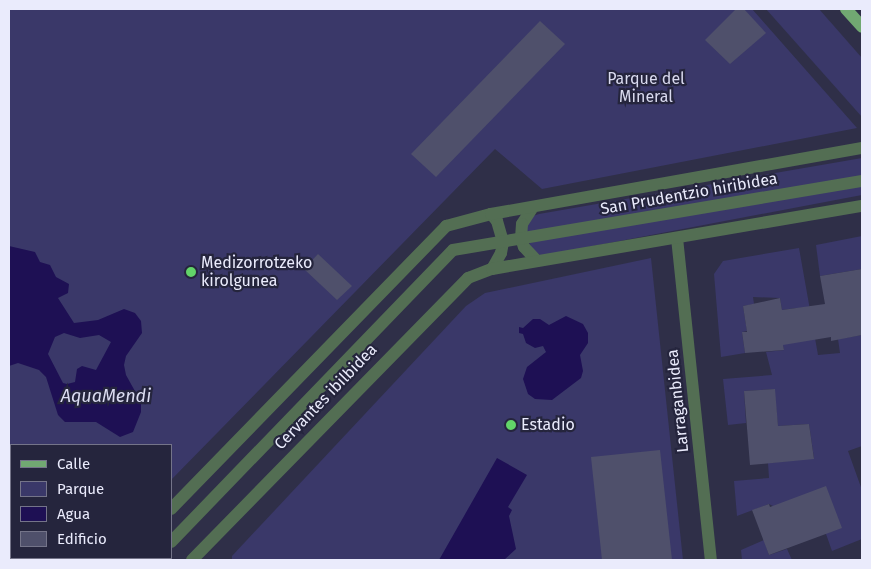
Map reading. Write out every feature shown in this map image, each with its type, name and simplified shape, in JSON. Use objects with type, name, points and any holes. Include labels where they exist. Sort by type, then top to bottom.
[{"type":"main road","points":[[846,9],[862,27]]},
{"type":"street","name":"San Prudentzio hiribidea","points":[[438,232],[457,221],[492,214],[862,148]]},
{"type":"street","name":"San Prudentzio hiribidea","points":[[453,250],[862,181]]},
{"type":"street","points":[[492,269],[862,206]]},
{"type":"street","points":[[534,207],[522,224],[521,238],[524,247],[537,262]]},
{"type":"street","points":[[492,214],[497,221],[503,242],[501,253],[492,269]]},
{"type":"street","name":"Cervantes ibilbidea","points":[[172,508],[317,361],[438,232]]},
{"type":"street","name":"Larraganbidea","points":[[677,238],[711,560]]},
{"type":"street","name":"Cervantes ibilbidea","points":[[172,541],[453,250]]},
{"type":"street","name":"Cervantes ibilbidea","points":[[192,560],[436,307],[468,278],[492,269]]},
{"type":"green space","name":"Medizorrotzeko kirolgunea","points":[[9,9],[752,9],[857,128],[542,189],[495,149],[172,479],[172,444],[10,444],[10,559],[17,559],[9,560]]},
{"type":"green space","points":[[766,9],[819,9],[862,58],[862,117]]},
{"type":"green space","points":[[862,158],[862,195],[541,256],[531,248],[526,232],[527,218],[539,214]]},
{"type":"green space","points":[[862,236],[862,269],[820,276],[816,245]]},
{"type":"green space","points":[[799,248],[818,355],[840,353],[838,339],[862,335],[862,446],[848,451],[862,490],[862,539],[832,551],[826,534],[769,504],[737,516],[734,481],[769,478],[768,463],[814,458],[809,424],[778,426],[774,389],[744,391],[746,423],[728,425],[723,379],[772,375],[766,352],[784,350],[782,341],[801,341],[796,308],[782,310],[780,298],[753,297],[754,304],[743,306],[747,331],[742,332],[745,353],[721,357],[714,274],[723,261]]},
{"type":"green space","name":"Estadio","points":[[651,258],[683,560],[232,560],[232,556],[466,306],[485,293]]},
{"type":"green space","points":[[764,540],[769,555],[787,549],[792,560],[742,560],[741,550]]},
{"type":"water","name":"AquaMendi","points":[[9,246],[35,252],[40,262],[50,265],[56,277],[69,284],[68,293],[58,298],[74,323],[98,320],[124,309],[135,313],[141,321],[142,333],[126,356],[124,365],[126,375],[141,402],[141,412],[133,432],[120,437],[96,422],[65,422],[58,415],[46,377],[39,370],[18,363],[9,366]],"holes":[[[64,333],[80,338],[99,335],[111,342],[96,370],[82,366],[77,369],[75,382],[63,383],[48,354],[55,337]]]},
{"type":"water","points":[[566,316],[583,324],[588,333],[588,343],[580,355],[583,371],[581,378],[552,400],[535,399],[528,394],[523,379],[527,367],[546,352],[543,346],[535,348],[526,343],[523,334],[519,333],[519,327],[523,328],[533,319],[540,319],[549,325]]},
{"type":"water","points":[[497,458],[527,475],[508,507],[512,510],[509,516],[516,549],[504,560],[439,560]]},
{"type":"building","points":[[736,9],[744,9],[766,33],[730,64],[705,40]]},
{"type":"building","points":[[540,21],[565,44],[436,177],[411,154]]},
{"type":"building","points":[[318,254],[352,286],[337,300],[304,269]]},
{"type":"building","points":[[862,269],[862,335],[831,341],[831,337],[783,345],[784,350],[745,353],[742,332],[747,332],[743,306],[780,298],[782,310],[825,304],[820,276]]},
{"type":"building","points":[[775,389],[778,426],[809,424],[814,459],[750,465],[744,391]]},
{"type":"building","points":[[660,450],[672,560],[602,560],[591,457]]},
{"type":"building","points":[[826,486],[842,528],[769,555],[752,510],[769,504],[770,507]]},
{"type":"place","name":"Medizorrotzeko kirolgunea","points":[[191,272]]},
{"type":"place","name":"Estadio","points":[[511,425]]},
{"type":"park label","name":"Parque del Mineral","points":[[646,88]]}]
